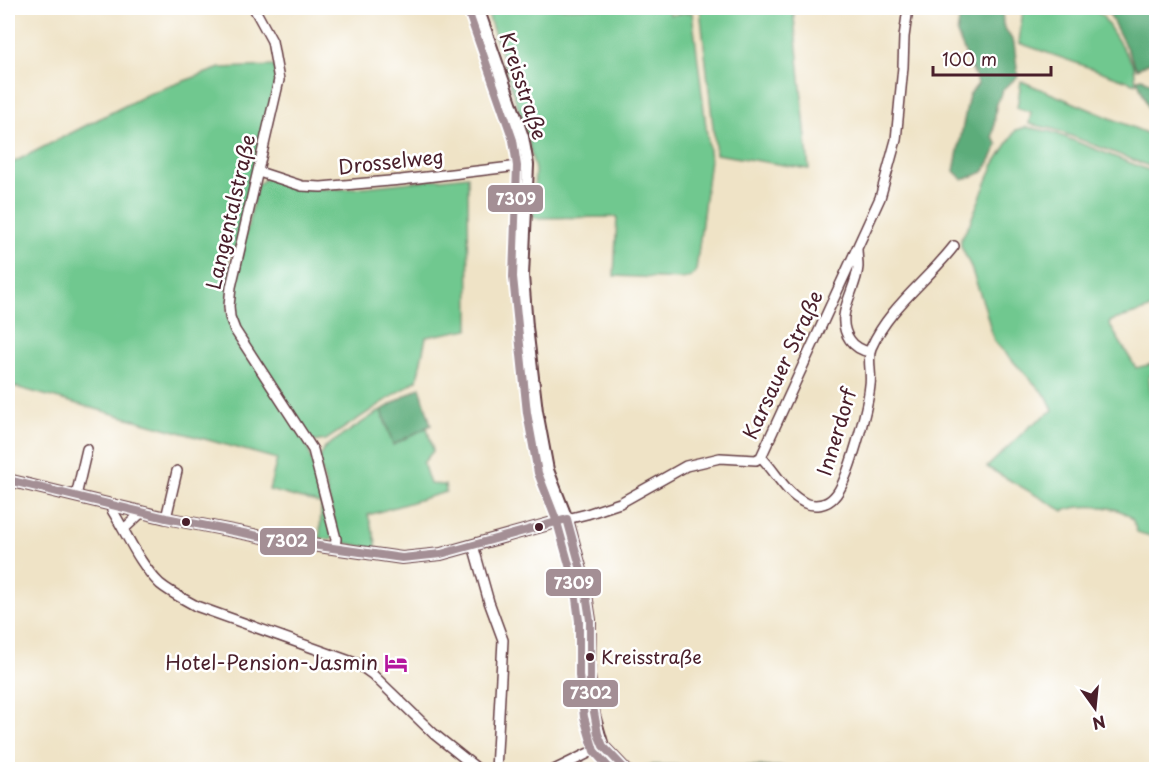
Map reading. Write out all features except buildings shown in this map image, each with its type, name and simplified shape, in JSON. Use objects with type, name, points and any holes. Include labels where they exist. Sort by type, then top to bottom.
[{"type":"street","name":"Langentalstraße","points":[[254,8],[272,41],[279,80],[231,287],[230,317],[235,330],[314,450],[336,539],[335,548]]},
{"type":"street","name":"Kreisstraße","points":[[478,8],[523,137],[528,165],[523,276],[537,411],[548,470],[567,519],[584,581],[590,620],[590,690],[598,734],[603,746],[626,770]]},
{"type":"street","name":"Karsauer Straße","points":[[8,480],[166,518],[284,541],[402,558],[441,554],[587,514],[620,503],[686,466],[720,458],[756,460],[761,457],[880,198],[896,140],[908,8]]},
{"type":"street","name":"Drosselweg","points":[[259,172],[302,186],[321,187],[528,165]]},
{"type":"street","points":[[857,246],[858,268],[845,308],[842,326],[851,342],[864,352],[870,352]]},
{"type":"street","name":"Innerdorf","points":[[761,457],[786,488],[806,503],[816,506],[827,503],[836,496],[859,435],[870,385],[870,352],[886,321],[954,246]]},
{"type":"street","points":[[76,496],[87,449]]},
{"type":"street","points":[[166,518],[177,471]]},
{"type":"street","points":[[111,506],[152,576],[171,592],[196,606],[358,664],[372,674],[434,734],[479,770]]},
{"type":"street","points":[[124,529],[141,513]]},
{"type":"street","points":[[473,545],[489,602],[503,640],[496,770]]},
{"type":"street","points":[[560,768],[603,746]]},
{"type":"green space","points":[[486,8],[669,8],[670,15],[692,12],[710,159],[696,271],[691,277],[682,279],[614,276],[617,217],[533,218],[535,170],[528,139]]},
{"type":"green space","points":[[700,8],[793,8],[809,169],[716,154]]},
{"type":"green space","points":[[961,8],[1002,8],[1003,25],[1014,43],[1018,76],[1003,90],[996,105],[993,137],[998,145],[984,172],[963,180],[954,171],[969,95],[978,84],[957,34]]},
{"type":"green space","points":[[1023,8],[1088,8],[1102,15],[1134,66],[1136,84],[1019,43]]},
{"type":"green space","points":[[1095,8],[1156,8],[1156,80],[1152,61],[1137,69],[1109,14]]},
{"type":"green space","points":[[275,66],[275,82],[236,250],[227,260],[233,266],[227,311],[308,447],[333,538],[330,540],[320,538],[321,504],[269,490],[277,459],[8,385],[8,165],[148,94],[220,68]]},
{"type":"green space","points":[[1142,78],[1156,87],[1156,128],[1137,79]]},
{"type":"green space","points":[[1021,81],[1156,137],[1156,169],[1053,129],[1029,124],[1031,112],[1017,108]]},
{"type":"green space","points":[[1026,127],[1052,132],[1156,173],[1156,307],[1111,321],[1109,324],[1136,368],[1156,363],[1156,375],[1149,376],[1154,421],[1156,422],[1156,538],[1137,532],[1132,519],[1118,510],[1088,506],[1063,511],[987,467],[1030,426],[1053,410],[1047,397],[994,341],[985,308],[961,246],[961,239],[993,166],[1016,130]]},
{"type":"green space","points":[[468,176],[469,329],[426,337],[417,380],[326,440],[313,442],[241,335],[233,313],[232,295],[257,185],[268,177],[304,189],[345,189]]},
{"type":"green space","points":[[420,387],[431,425],[393,445],[382,410]]},
{"type":"green space","points":[[381,410],[393,445],[427,427],[433,451],[423,463],[430,484],[445,485],[446,492],[368,515],[376,549],[341,542],[339,539],[319,461],[325,447]]},
{"type":"green space","points":[[652,765],[892,768],[636,768]]},
{"type":"transit line","name":"7309","points":[[468,11],[513,140],[517,166],[513,277],[527,413],[538,473],[557,522],[574,583],[579,621],[579,675],[584,717],[594,751],[611,770]]},
{"type":"transit line","name":"7302","points":[[8,480],[166,518],[284,541],[402,558],[441,554],[567,519]]},
{"type":"transit line","name":"7302","points":[[567,519],[584,581],[590,620],[590,690],[598,734],[603,746],[626,770]]},
{"type":"place","name":"Kreisstraße","points":[[590,657]]},
{"type":"place","name":"Hotel-Pension-Jasmin","points":[[396,663]]}]
